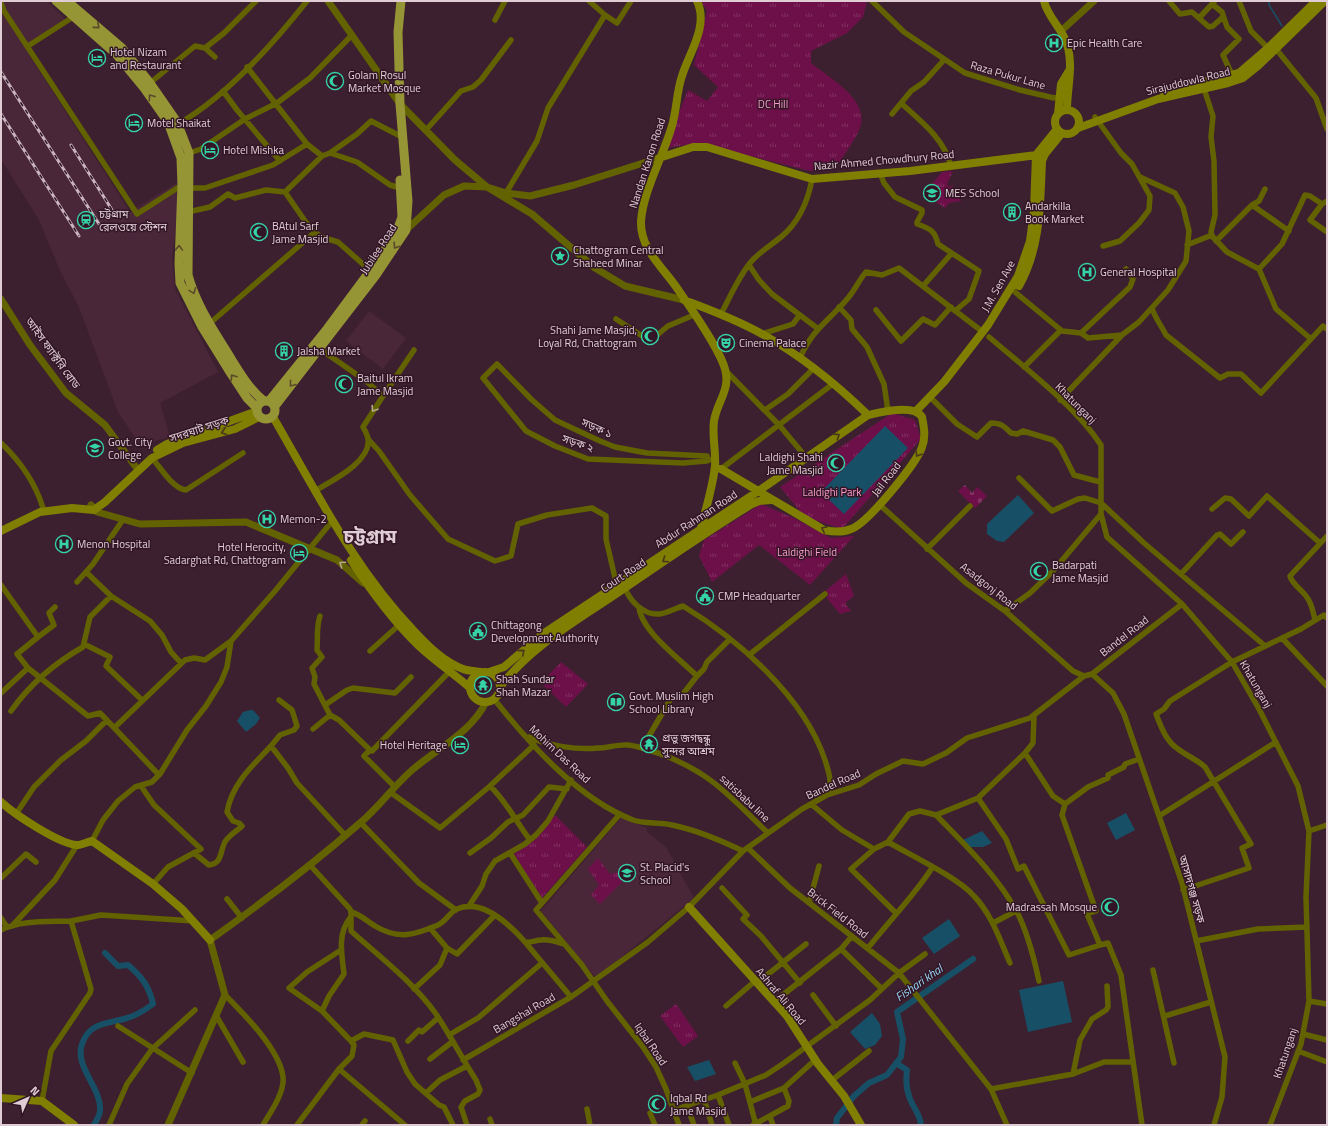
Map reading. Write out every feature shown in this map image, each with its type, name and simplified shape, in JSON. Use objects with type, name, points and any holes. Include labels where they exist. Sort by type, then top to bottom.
[{"type":"main road","points":[[56,1],[116,54],[144,88],[168,122],[181,158],[185,187],[188,212],[184,264],[180,283],[184,294],[228,369],[247,398],[263,407],[276,412],[272,418],[265,420],[263,407],[209,324],[192,291],[184,264],[185,187],[189,153],[178,124],[150,83],[122,48],[67,1]]},
{"type":"main road","points":[[395,1],[392,34],[398,100]]},
{"type":"main road","name":"Jubilee Road","points":[[263,407],[320,349],[373,273],[406,230],[408,201],[404,190],[398,100],[398,32],[401,1]]},
{"type":"main road","name":"Nandan Kanon Road","points":[[697,1],[701,11],[701,19],[696,41],[682,75],[672,128],[665,148],[659,158],[642,213],[643,240],[694,315],[726,370]]},
{"type":"main road","points":[[1044,1],[1049,14],[1061,32],[1068,48],[1071,67],[1061,84],[1067,110],[1077,115],[1078,125],[1069,134],[1060,131],[1055,120],[1063,96]]},
{"type":"main road","name":"Sirajuddowla Road","points":[[1203,85],[1228,83],[1243,78],[1316,1]]},
{"type":"main road","name":"Sirajuddowla Road","points":[[1078,125],[1239,73],[1272,48],[1325,1]]},
{"type":"main road","points":[[1058,114],[1067,110]]},
{"type":"main road","points":[[1036,155],[1060,131]]},
{"type":"main road","name":"J.M. Sen Ave","points":[[919,414],[934,400],[969,358],[1015,292],[1028,269],[1036,244],[1042,161],[1060,131]]},
{"type":"main road","name":"Nazir Ahmed Chowdhury Road","points":[[659,158],[693,147],[707,147],[812,179],[951,166],[1045,154]]},
{"type":"main road","name":"J.M. Sen Ave","points":[[919,414],[988,325],[1018,276],[1030,241],[1034,211],[1036,155]]},
{"type":"main road","points":[[263,407],[373,273],[398,228],[402,217],[404,190]]},
{"type":"main road","points":[[684,300],[721,314],[762,334],[800,358],[834,383],[868,415]]},
{"type":"main road","points":[[702,528],[714,464],[714,418],[727,384],[726,370]]},
{"type":"main road","name":"সদরঘাট সড়ক","points":[[137,469],[152,458],[184,444],[234,429],[263,407]]},
{"type":"main road","name":"সদরঘাট সড়ক","points":[[92,508],[105,502],[151,454],[167,444],[263,407]]},
{"type":"main road","name":"Abdur Rahman Road","points":[[490,672],[510,663],[544,633],[757,492],[868,415],[888,411],[919,414]]},
{"type":"main road","name":"Jail Road","points":[[714,464],[757,492],[824,530],[832,532],[853,529],[882,507],[921,451],[924,432],[919,414]]},
{"type":"main road","points":[[272,418],[339,532],[373,584],[401,618],[428,646],[444,658],[462,669],[490,672],[495,675],[500,687],[494,699],[486,702],[476,700],[469,687],[420,647],[399,625],[369,588],[329,524],[272,418]]},
{"type":"main road","name":"Court Road","points":[[500,687],[508,677],[542,645],[700,536],[752,504],[759,501],[771,500]]},
{"type":"main road","points":[[1,527],[43,508],[92,508]]},
{"type":"main road","points":[[1,531],[12,524],[44,511],[72,508],[92,508]]},
{"type":"main road","points":[[469,687],[474,676],[481,672]]},
{"type":"main road","points":[[1,802],[16,814],[52,836],[78,845],[92,841],[153,884],[182,909],[210,940]]},
{"type":"main road","name":"Ashraf Ali Road","points":[[689,907],[787,1016],[815,1060],[844,1096],[861,1125]]},
{"type":"main road","points":[[1,1098],[42,1101],[74,1125]]},
{"type":"street","points":[[205,48],[224,33],[256,1]]},
{"type":"street","points":[[178,124],[223,91],[285,29],[307,1]]},
{"type":"street","points":[[328,1],[398,100],[455,160],[487,187],[532,214],[594,268],[625,286],[684,300]]},
{"type":"street","points":[[495,20],[505,1]]},
{"type":"street","points":[[589,1],[617,23],[631,1]]},
{"type":"street","name":"Raza Pukur Lane","points":[[872,1],[904,32],[965,73],[1054,98],[1063,96]]},
{"type":"street","points":[[1061,32],[1094,1]]},
{"type":"street","points":[[1169,1],[1180,14],[1192,12],[1210,27],[1223,17]]},
{"type":"street","points":[[1241,2],[1251,32],[1272,48],[1316,98],[1327,129]]},
{"type":"street","points":[[1,3],[4,11],[137,214],[185,187],[205,188],[273,165],[307,144]]},
{"type":"street","points":[[1199,18],[1213,3],[1222,12],[1229,30],[1239,39],[1223,55],[1232,76]]},
{"type":"street","points":[[506,193],[537,141],[548,108],[605,15]]},
{"type":"street","points":[[28,46],[73,17]]},
{"type":"street","points":[[189,153],[201,149],[245,119],[277,103],[310,78],[352,35]]},
{"type":"street","points":[[426,130],[461,91],[473,87],[481,80],[511,40]]},
{"type":"street","points":[[150,83],[195,46],[205,48],[215,57]]},
{"type":"street","points":[[892,114],[902,104],[911,91],[924,82],[944,60]]},
{"type":"street","points":[[247,67],[277,103],[307,144],[322,156]]},
{"type":"street","points":[[1203,85],[1213,116],[1211,136],[1214,161],[1216,215],[1212,235],[1226,252],[1259,269],[1276,309],[1311,340]]},
{"type":"street","points":[[223,91],[236,110],[280,161]]},
{"type":"street","points":[[902,104],[924,124],[943,146],[951,166]]},
{"type":"street","points":[[1096,118],[1121,153],[1132,164],[1150,196],[1149,210],[1139,223],[1120,241],[1102,246]]},
{"type":"street","points":[[285,192],[322,156],[330,153],[358,134],[371,121],[401,137]]},
{"type":"street","points":[[330,153],[357,162],[390,185],[404,190]]},
{"type":"street","points":[[406,230],[444,195],[464,186],[487,187],[506,193],[530,196],[574,185],[659,158]]},
{"type":"street","points":[[876,310],[901,341],[923,319],[934,325],[953,309],[969,299],[979,271],[951,254],[938,244],[938,238],[934,233],[916,223],[922,214],[921,208],[895,196],[884,183],[880,173]]},
{"type":"street","points":[[1060,400],[1122,335],[1140,322],[1168,290],[1186,261],[1189,231],[1183,207],[1175,193],[1140,177]]},
{"type":"street","points":[[721,314],[749,265],[758,254],[779,239],[795,224],[810,190],[812,179]]},
{"type":"street","points":[[1216,241],[1252,205],[1260,201],[1265,189]]},
{"type":"street","points":[[188,212],[210,207],[228,194],[235,198],[266,190],[285,192],[305,221],[315,232],[321,237],[338,242],[373,273]]},
{"type":"street","points":[[1259,269],[1274,253],[1289,231],[1295,213],[1305,194],[1324,203],[1310,220],[1327,232]]},
{"type":"street","points":[[1252,205],[1289,231]]},
{"type":"street","points":[[209,324],[315,232]]},
{"type":"street","points":[[1187,245],[1212,235]]},
{"type":"street","points":[[923,286],[951,254]]},
{"type":"street","points":[[749,265],[759,280],[772,294],[817,328]]},
{"type":"street","points":[[800,358],[808,340],[817,328],[849,296],[866,272],[882,275],[899,268],[979,329]]},
{"type":"street","points":[[1015,292],[1061,330],[1070,333],[1081,332],[1130,287],[1133,279],[1126,268]]},
{"type":"street","name":"আইস ফ্যাক্টরি রোড","points":[[1,299],[30,345],[66,393],[105,425],[137,469]]},
{"type":"street","points":[[839,307],[851,320],[852,329],[867,347],[873,358],[884,384],[888,411]]},
{"type":"street","points":[[1152,308],[1156,319],[1166,335],[1220,378],[1228,374],[1241,374],[1261,393],[1326,326]]},
{"type":"street","points":[[616,320],[650,341],[668,326],[694,315]]},
{"type":"street","points":[[762,334],[793,324],[800,316]]},
{"type":"street","points":[[1024,367],[1061,330]]},
{"type":"street","points":[[1081,332],[1088,338],[1122,335]]},
{"type":"street","name":"Khatunganj","points":[[989,337],[1060,400],[1091,432],[1100,445],[1101,514],[1107,537],[1182,604],[1232,662],[1276,742],[1298,786],[1310,831],[1306,897],[1309,1001],[1303,1034],[1298,1051],[1270,1125]]},
{"type":"street","points":[[320,349],[366,381],[383,396]]},
{"type":"street","points":[[414,350],[363,427],[368,440],[379,451],[410,496],[448,539],[495,561],[511,556],[518,524],[547,515],[592,508],[606,516],[606,539],[615,578],[614,586]]},
{"type":"street","name":"সড়ক ১","points":[[492,370],[497,364],[531,399],[556,420],[600,441],[615,447],[647,453],[707,456],[714,464]]},
{"type":"street","points":[[765,410],[788,394],[814,368]]},
{"type":"street","name":"সড়ক ২","points":[[492,370],[483,378],[526,431],[555,446],[588,459],[714,464]]},
{"type":"street","points":[[726,370],[779,425],[806,457]]},
{"type":"street","points":[[714,464],[779,425],[834,383]]},
{"type":"street","points":[[934,400],[957,424],[977,437],[991,423],[998,423],[1003,425],[1011,433],[1017,434],[1023,431],[1053,440],[1060,447],[1074,476],[1100,482]]},
{"type":"street","points":[[315,491],[351,469],[359,461],[365,451],[368,440]]},
{"type":"street","points":[[1,443],[16,457],[37,489],[43,508]]},
{"type":"street","points":[[152,458],[172,482],[181,490],[186,490],[243,453]]},
{"type":"street","points":[[1019,478],[1052,511],[1078,499],[1085,498],[1101,503],[1264,645]]},
{"type":"street","points":[[1212,509],[1225,498],[1231,499],[1249,516],[1267,496],[1320,543]]},
{"type":"street","points":[[927,549],[970,506]]},
{"type":"street","name":"Asadgonj Road","points":[[882,507],[966,583],[1005,611],[1073,671],[1084,676]]},
{"type":"street","points":[[92,508],[122,521],[140,524],[246,522],[324,553],[346,566],[369,588]]},
{"type":"street","points":[[1005,611],[1030,594],[1053,571],[1101,514]]},
{"type":"street","points":[[77,582],[86,572],[122,521]]},
{"type":"street","points":[[115,727],[185,660],[194,658],[205,660],[231,641],[329,524]]},
{"type":"street","points":[[1181,574],[1217,535],[1220,534],[1231,544],[1244,532]]},
{"type":"street","points":[[1315,620],[1311,604],[1306,596],[1291,580],[1290,576],[1327,536]]},
{"type":"street","points":[[86,572],[111,596],[150,621],[181,663]]},
{"type":"street","points":[[1,585],[38,637]]},
{"type":"street","points":[[625,588],[630,600],[638,607],[658,614],[683,606],[708,621],[748,655],[772,678],[799,711],[819,743],[832,785],[827,795]]},
{"type":"street","points":[[748,655],[825,594]]},
{"type":"street","points":[[11,711],[39,678],[57,663],[82,647],[90,617],[111,596]]},
{"type":"street","name":"Bandel Road","points":[[594,981],[648,942],[689,907],[745,849],[811,804],[827,795],[859,785],[876,774],[903,762],[923,764],[946,753],[967,738],[1030,718],[1084,676],[1092,674],[1182,604]]},
{"type":"street","points":[[55,607],[49,613],[54,624],[17,654],[28,668],[39,678],[88,716],[100,713],[115,727],[159,775]]},
{"type":"street","points":[[638,607],[639,614],[653,634],[696,676]]},
{"type":"street","points":[[1183,890],[1249,868],[1242,848],[1251,844],[1215,781],[1196,759],[1173,745],[1163,732],[1156,714],[1164,709],[1170,701],[1232,662],[1264,645],[1282,638],[1324,615],[1327,618]]},
{"type":"street","points":[[320,616],[316,627],[318,639],[317,650],[322,657],[312,668],[315,676],[314,684],[330,715],[339,720],[370,750]]},
{"type":"street","points":[[370,651],[399,625]]},
{"type":"street","points":[[1282,638],[1327,686]]},
{"type":"street","points":[[683,694],[696,676],[704,670],[707,662],[730,639]]},
{"type":"street","points":[[92,841],[103,820],[118,801],[135,787],[152,782],[159,775],[187,730],[206,706],[221,682],[228,667],[231,641]]},
{"type":"street","points":[[84,644],[110,657],[106,666],[142,700]]},
{"type":"street","points":[[1,693],[28,668]]},
{"type":"street","points":[[450,671],[404,720],[372,751],[370,750],[364,758],[393,789],[440,828],[490,786],[534,745]]},
{"type":"street","name":"আসাদগঞ্জ সড়ক","points":[[1092,674],[1113,693],[1124,714],[1183,890],[1224,1057],[1222,1096],[1214,1125]]},
{"type":"street","points":[[325,705],[346,690],[353,688],[395,693],[411,678]]},
{"type":"street","name":"Mohim Das Road","points":[[494,699],[534,745],[571,780],[620,814],[634,820],[671,825],[711,835],[745,849]]},
{"type":"street","points":[[194,854],[209,865],[218,862],[224,843],[242,826],[239,823],[232,821],[227,812],[233,790],[240,779],[280,735],[294,730],[297,726],[292,710],[279,700]]},
{"type":"street","points":[[642,748],[670,700]]},
{"type":"street","points":[[263,1125],[277,1102],[284,1078],[275,1055],[249,1019],[225,995],[210,940],[242,918],[361,823],[415,768],[467,728],[481,712],[486,702]]},
{"type":"street","points":[[313,729],[330,715]]},
{"type":"street","points":[[896,913],[851,869],[874,848],[888,842],[909,814],[920,812],[936,815],[978,798],[1026,753],[1034,743],[1034,715]]},
{"type":"street","points":[[16,814],[34,787],[61,760],[86,741],[107,720]]},
{"type":"street","name":"satisbabu line","points":[[525,735],[539,742],[575,748],[597,749],[627,744],[685,764],[714,782],[735,800],[768,833]]},
{"type":"street","points":[[1159,816],[1276,742]]},
{"type":"street","points":[[271,746],[306,794],[345,836]]},
{"type":"street","points":[[1026,753],[1053,796],[1065,804]]},
{"type":"street","points":[[1100,945],[1087,914],[1096,911],[1062,815],[1065,804],[1088,787],[1108,778],[1108,775],[1124,767],[1125,764],[1139,759]]},
{"type":"street","points":[[469,906],[482,886],[486,874],[495,861],[530,840],[548,821],[571,780]]},
{"type":"street","points":[[141,786],[154,804],[200,848],[200,850],[194,854],[168,867],[153,884]]},
{"type":"street","points":[[490,786],[507,804],[515,820],[530,840]]},
{"type":"street","points":[[470,853],[491,838],[508,822],[523,815],[549,788],[567,789]]},
{"type":"street","points":[[978,798],[1006,839],[1018,868],[1024,866],[1068,955],[1108,943],[1121,975],[1142,1125]]},
{"type":"street","points":[[811,804],[842,830],[874,848]]},
{"type":"street","points":[[594,981],[536,910],[620,814]]},
{"type":"street","points":[[936,815],[990,873],[1016,911],[1033,956],[1039,981]]},
{"type":"street","points":[[361,823],[419,883],[456,910]]},
{"type":"street","points":[[1310,831],[1327,825]]},
{"type":"street","points":[[888,842],[932,868],[974,896],[993,923],[1010,964]]},
{"type":"street","points":[[1,930],[9,926],[55,880],[78,845]]},
{"type":"street","name":"Brick Field Road","points":[[745,849],[790,888],[899,973],[991,1089],[1007,1125]]},
{"type":"street","points":[[510,853],[542,903]]},
{"type":"street","points":[[1,878],[26,854],[36,862]]},
{"type":"street","points":[[310,865],[350,909],[351,931],[414,989],[427,1003],[449,1035],[466,1066],[476,1080],[480,1090],[478,1094],[465,1101],[461,1108],[467,1125]]},
{"type":"street","points":[[809,903],[818,866]]},
{"type":"street","points":[[868,948],[896,913],[916,892],[932,868]]},
{"type":"street","points":[[722,888],[747,915],[743,919],[761,936],[800,983]]},
{"type":"street","points":[[227,899],[242,918]]},
{"type":"street","points":[[350,915],[360,915],[373,925],[394,935],[402,936],[430,928],[444,922],[456,910],[469,906],[494,916],[506,923],[525,942],[571,997]]},
{"type":"street","points":[[993,923],[1016,911]]},
{"type":"street","points":[[1,918],[9,926],[71,921],[101,915],[194,921]]},
{"type":"street","points":[[322,1011],[329,996],[344,974],[341,950],[342,935],[345,924],[350,915]]},
{"type":"street","points":[[430,928],[447,948],[457,954],[494,916]]},
{"type":"street","points":[[42,1101],[51,1051],[90,993],[71,921]]},
{"type":"street","points":[[1196,941],[1258,929],[1307,927]]},
{"type":"street","points":[[774,1002],[800,983],[841,949],[852,936]]},
{"type":"street","points":[[525,942],[534,943],[538,940],[546,940],[565,944]]},
{"type":"street","points":[[726,1006],[806,944]]},
{"type":"street","points":[[414,989],[440,965],[447,948]]},
{"type":"street","points":[[841,949],[882,989]]},
{"type":"street","points":[[296,1125],[339,1069],[352,1056],[354,1045],[322,1011],[289,988],[307,972],[341,950]]},
{"type":"street","points":[[674,1110],[766,1075],[836,1026],[882,989],[899,973],[925,954]]},
{"type":"street","points":[[449,1035],[478,1018],[542,963]]},
{"type":"street","points":[[1153,970],[1165,1016],[1174,1063]]},
{"type":"street","name":"Bangshal Road","points":[[463,1060],[571,997],[594,981]]},
{"type":"street","name":"Iqbal Road","points":[[594,981],[656,1067],[679,1125]]},
{"type":"street","points":[[1073,1074],[1080,1040],[1092,1019],[1108,1007],[1107,986]]},
{"type":"street","points":[[168,1125],[217,1017],[225,995]]},
{"type":"street","points":[[813,995],[836,1026]]},
{"type":"street","points":[[1309,1001],[1327,1004]]},
{"type":"street","points":[[1165,1016],[1211,1002]]},
{"type":"street","points":[[108,1125],[127,1084],[152,1049],[195,1010]]},
{"type":"street","points":[[217,1017],[243,1062]]},
{"type":"street","points":[[408,1041],[419,1030],[422,1032],[438,1018]]},
{"type":"street","points":[[118,1026],[192,1073]]},
{"type":"street","points":[[350,1041],[364,1034],[393,1040],[407,1072],[415,1084],[439,1105],[444,1107],[453,1125]]},
{"type":"street","points":[[1303,1034],[1327,1040]]},
{"type":"street","points":[[430,1059],[452,1042]]},
{"type":"street","points":[[831,1081],[869,1051]]},
{"type":"street","points":[[1298,1051],[1327,1062]]},
{"type":"street","points":[[750,1102],[784,1088],[815,1060]]},
{"type":"street","points":[[991,1089],[1073,1074],[1104,1062],[1133,1062]]},
{"type":"street","points":[[735,1063],[745,1084],[755,1124],[788,1106],[789,1102],[784,1088]]},
{"type":"street","points":[[426,1093],[440,1080],[466,1066]]},
{"type":"street","points":[[339,1069],[405,1125]]},
{"type":"street","points":[[718,1094],[729,1125]]},
{"type":"street","points":[[704,1099],[712,1125]]},
{"type":"street","points":[[687,1106],[694,1125]]},
{"type":"street","points":[[587,1110],[590,1125]]},
{"type":"street","points":[[650,1113],[655,1125]]},
{"type":"street","points":[[770,1117],[773,1125]]},
{"type":"shaded area","name":"চট্টগ্রাম রেলওয়ে স্টেশন","points":[[1,1],[47,1],[68,22],[26,50],[130,212],[178,182],[177,219],[172,258],[175,289],[218,372],[160,403],[170,437],[147,443],[138,442],[118,412],[77,303],[61,273],[39,220],[1,159]]},
{"type":"shaded area","points":[[369,311],[406,338],[383,369],[346,341]]},
{"type":"shaded area","name":"St. Placid's School","points":[[621,818],[647,828],[647,832],[666,847],[694,898],[596,978],[541,911]]},
{"type":"green space","name":"DC Hill","points":[[701,1],[867,1],[863,17],[847,33],[811,51],[811,63],[846,90],[854,99],[862,117],[860,128],[839,163],[810,171],[699,143],[665,148],[688,90],[707,101],[718,87],[694,65],[707,11]]},
{"type":"green space","points":[[953,171],[947,184],[949,187],[953,185],[952,190],[956,191],[961,201],[949,203],[945,208],[924,194],[942,172]]},
{"type":"green space","name":"Laldighi Park","points":[[892,413],[915,420],[921,439],[842,529],[805,517],[780,487]]},
{"type":"green space","points":[[965,485],[972,493],[977,487],[987,496],[975,508],[958,491]]},
{"type":"green space","name":"Laldighi Field","points":[[761,504],[794,518],[831,538],[854,536],[810,585],[759,545],[712,582],[699,556],[704,540]]},
{"type":"green space","points":[[846,574],[854,596],[845,603],[851,611],[840,614],[827,598],[828,593],[824,592]]},
{"type":"green space","points":[[561,662],[588,684],[566,707],[541,683]]},
{"type":"green space","points":[[555,815],[587,847],[542,898],[514,854],[536,839]]},
{"type":"green space","points":[[598,858],[610,874],[619,872],[625,879],[600,904],[591,895],[599,885],[588,869]]},
{"type":"green space","points":[[676,1004],[698,1036],[683,1047],[660,1016]]},
{"type":"water","points":[[885,426],[908,448],[844,514],[821,492]]},
{"type":"water","points":[[1018,495],[1034,513],[1004,542],[997,541],[987,534],[987,524]]},
{"type":"water","points":[[253,710],[260,718],[256,724],[246,732],[237,721],[243,712]]},
{"type":"water","points":[[1126,813],[1135,830],[1116,840],[1107,823]]},
{"type":"water","points":[[982,831],[992,843],[983,847],[970,847],[963,840]]},
{"type":"water","points":[[949,919],[960,936],[934,954],[922,938]]},
{"type":"water","points":[[1063,981],[1072,1022],[1028,1032],[1019,990]]},
{"type":"water","points":[[872,1013],[880,1024],[882,1036],[875,1045],[865,1049],[850,1032]]},
{"type":"water","points":[[709,1060],[716,1074],[695,1081],[687,1067]]},
{"type":"waterway","points":[[1269,1],[1269,5],[1282,26]]},
{"type":"waterway","points":[[94,1125],[100,1113],[99,1102],[97,1094],[82,1061],[82,1044],[85,1037],[94,1028],[132,1016],[153,1004],[147,987],[137,974],[128,965],[118,966],[105,953]]},
{"type":"waterway","name":"Fishari khal","points":[[836,1125],[837,1118],[854,1096],[869,1083],[887,1075],[901,1057],[903,1039],[897,1012],[973,959]]},
{"type":"waterway","points":[[896,1063],[907,1070],[906,1083],[908,1093],[921,1125]]},
{"type":"railway","points":[[1,72],[99,224]]},
{"type":"railway","points":[[1,114],[79,236]]},
{"type":"railway","points":[[71,145],[114,213]]},
{"type":"place","name":"Epic Health Care","points":[[1054,43]]},
{"type":"place","name":"Hotel Nizam and Restaurant","points":[[97,58]]},
{"type":"place","name":"Golam Rosul Market Mosque","points":[[335,81]]},
{"type":"place","name":"Motel Shaikat","points":[[134,123]]},
{"type":"place","name":"Hotel Mishka","points":[[210,150]]},
{"type":"place","name":"MES School","points":[[932,193]]},
{"type":"place","name":"Andarkilla Book Market","points":[[1012,212]]},
{"type":"place","name":"চট্টগ্রাম রেলওয়ে স্টেশন","points":[[86,220]]},
{"type":"place","name":"BAtul Sarf Jame Masjid","points":[[259,232]]},
{"type":"place","name":"Chattogram Central Shaheed Minar","points":[[560,256]]},
{"type":"place","name":"General Hospital","points":[[1087,272]]},
{"type":"place","name":"Shahi Jame Masjid, Loyal Rd, Chattogram","points":[[650,336]]},
{"type":"place","name":"Cinema Palace","points":[[726,343]]},
{"type":"place","name":"Jalsha Market","points":[[284,351]]},
{"type":"place","name":"Baitul Ikram Jame Masjid","points":[[344,384]]},
{"type":"place","name":"Govt. City College","points":[[95,448]]},
{"type":"place","name":"Laldighi Shahi Jame Masjid","points":[[836,463]]},
{"type":"place","name":"Memon-2","points":[[267,519]]},
{"type":"place","name":"Menon Hospital","points":[[64,544]]},
{"type":"place","name":"Hotel Herocity, Sadarghat Rd, Chattogram","points":[[299,553]]},
{"type":"place","name":"Badarpati Jame Masjid","points":[[1039,571]]},
{"type":"place","name":"CMP Headquarter","points":[[705,596]]},
{"type":"place","name":"Chittagong Development Authority","points":[[478,631]]},
{"type":"place","name":"Shah Sundar Shah Mazar","points":[[483,685]]},
{"type":"place","name":"Govt. Muslim High School Library","points":[[616,702]]},
{"type":"place","name":"প্রভু জগদ্বন্ধু সুন্দর আশ্রম","points":[[649,744]]},
{"type":"place","name":"Hotel Heritage","points":[[460,745]]},
{"type":"place","name":"St. Placid's School","points":[[627,873]]},
{"type":"place","name":"Madrassah Mosque","points":[[1110,907]]},
{"type":"place","name":"Iqbal Rd Jame Masjid","points":[[657,1104]]},
{"type":"district","name":"চট্টগ্রাম","points":[[370,536]]}]
